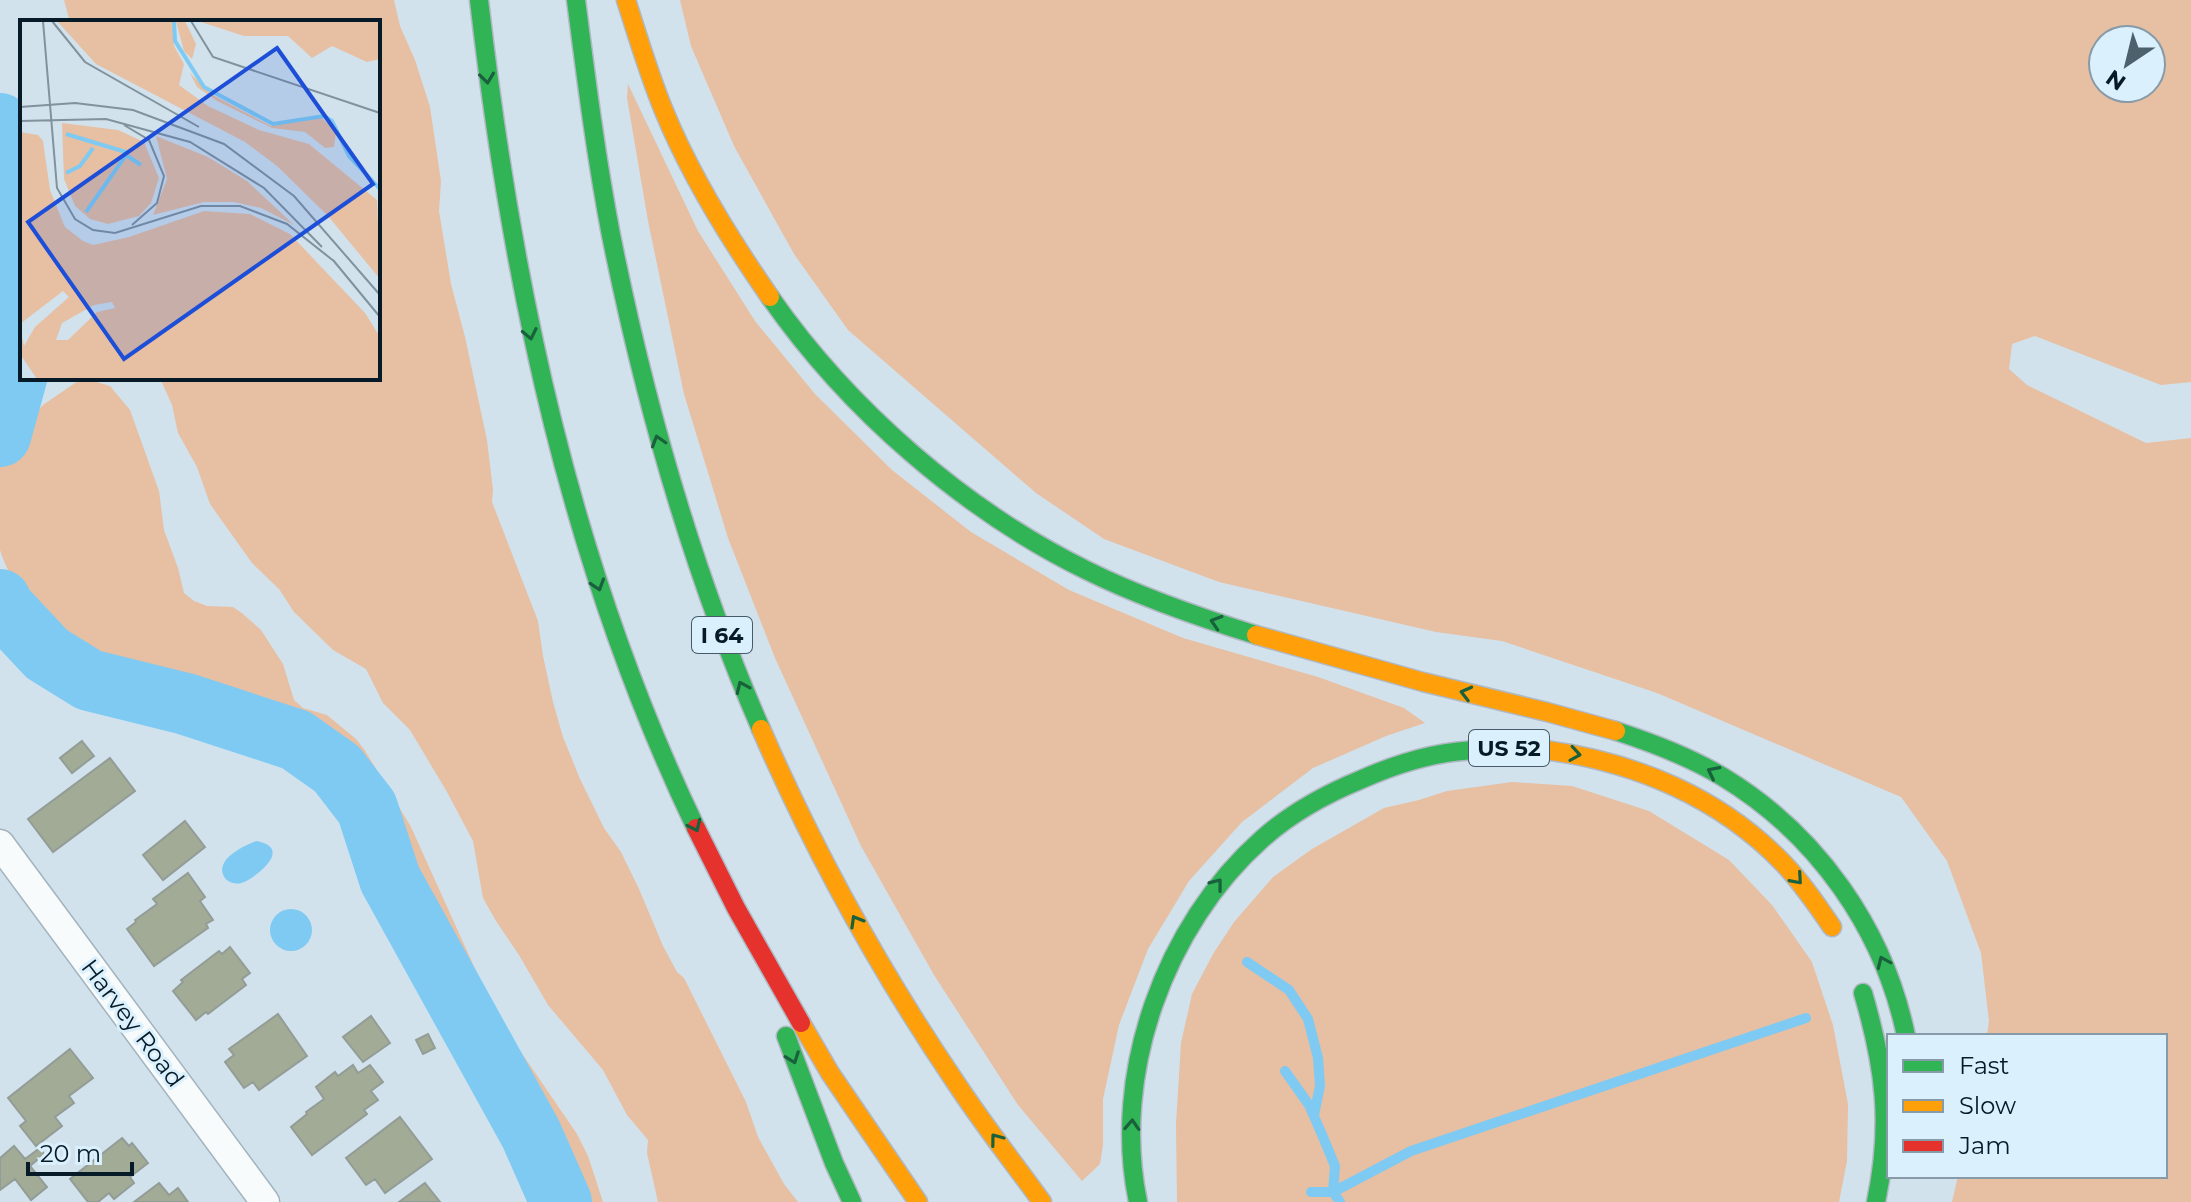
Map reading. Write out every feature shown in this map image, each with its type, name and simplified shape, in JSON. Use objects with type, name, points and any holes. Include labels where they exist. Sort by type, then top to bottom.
[{"type":"highway","points":[[479,0],[493,131],[514,256],[539,374],[571,499],[611,625],[658,745],[708,854],[762,957],[828,1070],[918,1202]]},
{"type":"highway","name":"I 64","points":[[576,0],[602,185],[628,322],[654,429],[692,553],[735,669],[785,782],[848,907],[903,1002],[972,1108],[1042,1202]]},
{"type":"highway","points":[[626,0],[668,121],[702,191],[739,254],[822,364],[873,418],[925,465],[984,509],[1043,547],[1107,580],[1189,613],[1421,681],[1617,731],[1672,751],[1725,778],[1771,811],[1811,847],[1842,887],[1870,932],[1890,978],[1905,1034]]},
{"type":"highway","name":"US 52","points":[[1138,1202],[1134,1188],[1131,1130],[1136,1067],[1149,1012],[1169,960],[1196,911],[1231,867],[1308,803],[1398,763],[1444,751],[1495,747],[1544,749],[1593,757],[1645,773],[1689,792],[1734,821],[1776,855],[1811,896],[1841,942]]},
{"type":"highway","points":[[762,957],[790,1051],[852,1202]]},
{"type":"highway","points":[[1857,979],[1878,1042],[1885,1087],[1886,1136],[1876,1202]]},
{"type":"street","name":"Harvey Road","points":[[0,844],[265,1202]]},
{"type":"shaded area","points":[[64,0],[394,0],[400,26],[430,107],[441,181],[439,211],[451,284],[487,440],[492,502],[538,621],[543,656],[563,737],[604,828],[621,852],[639,889],[663,946],[677,972],[684,978],[746,1102],[758,1137],[784,1184],[798,1202],[658,1202],[647,1153],[648,1140],[627,1115],[603,1070],[548,1005],[496,921],[483,898],[473,841],[410,730],[383,703],[366,669],[333,650],[294,612],[279,589],[252,563],[210,504],[197,467],[178,433],[172,405],[161,380],[380,380],[380,20],[69,20]]},
{"type":"shaded area","points":[[680,0],[2191,0],[2191,382],[2161,385],[2035,336],[2012,344],[2009,369],[2027,385],[2146,443],[2191,438],[2191,1202],[1952,1202],[1958,1178],[2167,1178],[2167,1034],[1987,1034],[1989,1021],[1981,953],[1947,861],[1901,797],[1657,693],[1502,641],[1436,632],[1219,582],[1104,539],[1036,493],[848,330],[794,254],[734,146],[691,46]]},
{"type":"shaded area","points":[[628,84],[698,231],[755,321],[815,394],[892,470],[971,532],[1069,590],[1183,638],[1318,677],[1404,708],[1425,723],[1386,736],[1313,768],[1242,822],[1189,881],[1148,949],[1119,1025],[1103,1099],[1100,1164],[1082,1181],[1018,1105],[934,975],[861,846],[775,658],[728,538],[684,394],[648,221],[627,98]]},
{"type":"shaded area","points":[[90,380],[110,386],[130,410],[159,491],[164,530],[184,593],[207,606],[233,607],[243,614],[261,630],[283,664],[294,700],[303,708],[327,715],[364,749],[411,827],[481,982],[512,1039],[577,1134],[588,1156],[603,1202],[581,1202],[539,1111],[499,1039],[485,1003],[450,945],[422,907],[357,761],[333,745],[261,710],[89,663],[49,637],[24,606],[0,550],[0,459],[23,426],[43,405],[75,383]]},
{"type":"shaded area","points":[[1512,782],[1572,786],[1649,811],[1729,860],[1772,905],[1812,962],[1833,1025],[1848,1104],[1847,1161],[1839,1202],[1177,1202],[1176,1124],[1181,1043],[1192,994],[1234,922],[1273,877],[1312,849],[1384,808],[1447,791]]},
{"type":"water","points":[[256,841],[272,849],[270,861],[244,882],[226,880],[222,868],[226,859]]},
{"type":"water","points":[[291,909],[306,915],[312,930],[306,945],[291,951],[276,945],[270,930],[276,915]]},
{"type":"building","points":[[82,741],[94,756],[72,773],[60,758]]},
{"type":"building","points":[[110,758],[135,791],[53,852],[28,819]]},
{"type":"building","points":[[185,821],[205,847],[163,880],[143,855]]},
{"type":"building","points":[[188,873],[205,897],[200,901],[213,920],[206,924],[208,928],[154,966],[127,929],[157,904],[153,899]]},
{"type":"building","points":[[230,947],[250,973],[242,979],[246,985],[196,1020],[173,991],[183,982],[181,980],[219,951],[222,954]]},
{"type":"building","points":[[278,1014],[307,1056],[259,1090],[253,1082],[244,1088],[225,1062],[234,1055],[229,1049]]},
{"type":"building","points":[[371,1016],[390,1043],[363,1062],[343,1037]]},
{"type":"building","points":[[428,1034],[435,1048],[423,1054],[416,1040]]},
{"type":"building","points":[[70,1049],[93,1078],[69,1096],[74,1103],[55,1117],[62,1126],[36,1146],[20,1126],[26,1121],[8,1098]]},
{"type":"building","points":[[353,1065],[358,1073],[370,1065],[383,1082],[371,1091],[378,1100],[364,1110],[367,1114],[312,1155],[291,1127],[324,1099],[316,1087],[335,1072],[338,1076]]},
{"type":"building","points":[[400,1117],[432,1159],[385,1193],[375,1179],[366,1185],[346,1158]]},
{"type":"building","points":[[122,1138],[129,1146],[132,1143],[148,1163],[130,1177],[134,1183],[114,1199],[109,1193],[98,1202],[88,1202],[70,1179]]},
{"type":"building","points":[[14,1146],[25,1159],[40,1148],[44,1154],[30,1166],[47,1187],[31,1200],[15,1179],[0,1190],[0,1158]]},
{"type":"building","points":[[159,1183],[169,1195],[178,1188],[188,1202],[134,1202]]},
{"type":"building","points":[[425,1183],[440,1202],[399,1202]]},
{"type":"waterway","points":[[0,124],[19,266],[20,313]]},
{"type":"waterway","points":[[0,436],[20,364]]},
{"type":"waterway","points":[[0,600],[47,654],[89,680],[186,704],[296,740],[337,769],[367,808],[390,879],[531,1134],[561,1202]]},
{"type":"waterway","points":[[1247,962],[1289,990],[1308,1019],[1318,1058],[1320,1086],[1314,1115]]},
{"type":"waterway","points":[[1333,1192],[1411,1151],[1806,1018]]},
{"type":"waterway","points":[[1285,1071],[1309,1105],[1335,1166],[1333,1192]]},
{"type":"waterway","points":[[1311,1192],[1333,1192],[1340,1202]]},
{"type":"traffic: fast","points":[[479,0],[509,213],[553,424],[581,527],[614,629],[652,730],[696,828]]},
{"type":"traffic: fast","points":[[576,0],[606,206],[639,361],[692,548],[761,729]]},
{"type":"traffic: fast","points":[[770,297],[801,338],[872,417],[953,487],[996,518],[1106,580],[1256,635]]},
{"type":"traffic: fast","points":[[1616,731],[1698,763],[1757,800],[1788,826],[1842,888],[1863,922],[1896,996],[1906,1034]]},
{"type":"traffic: fast","points":[[1138,1202],[1132,1153],[1132,1103],[1140,1054],[1154,1005],[1173,958],[1198,914],[1228,874],[1273,830],[1334,792],[1405,763],[1451,752],[1483,750]]},
{"type":"traffic: fast","points":[[1863,993],[1877,1046],[1884,1097],[1884,1147],[1876,1202]]},
{"type":"traffic: fast","points":[[786,1036],[852,1202]]},
{"type":"traffic: slow","points":[[626,0],[659,97],[686,160],[726,230],[770,297]]},
{"type":"traffic: slow","points":[[1256,635],[1616,731]]},
{"type":"traffic: slow","points":[[761,729],[826,866],[875,954],[966,1098],[1042,1202]]},
{"type":"traffic: slow","points":[[1483,750],[1537,749],[1578,756],[1611,763],[1674,786],[1704,802],[1759,840],[1797,879],[1832,927]]},
{"type":"traffic: slow","points":[[801,1023],[830,1073],[918,1202]]},
{"type":"traffic: jam","points":[[696,828],[736,908],[801,1023]]}]
